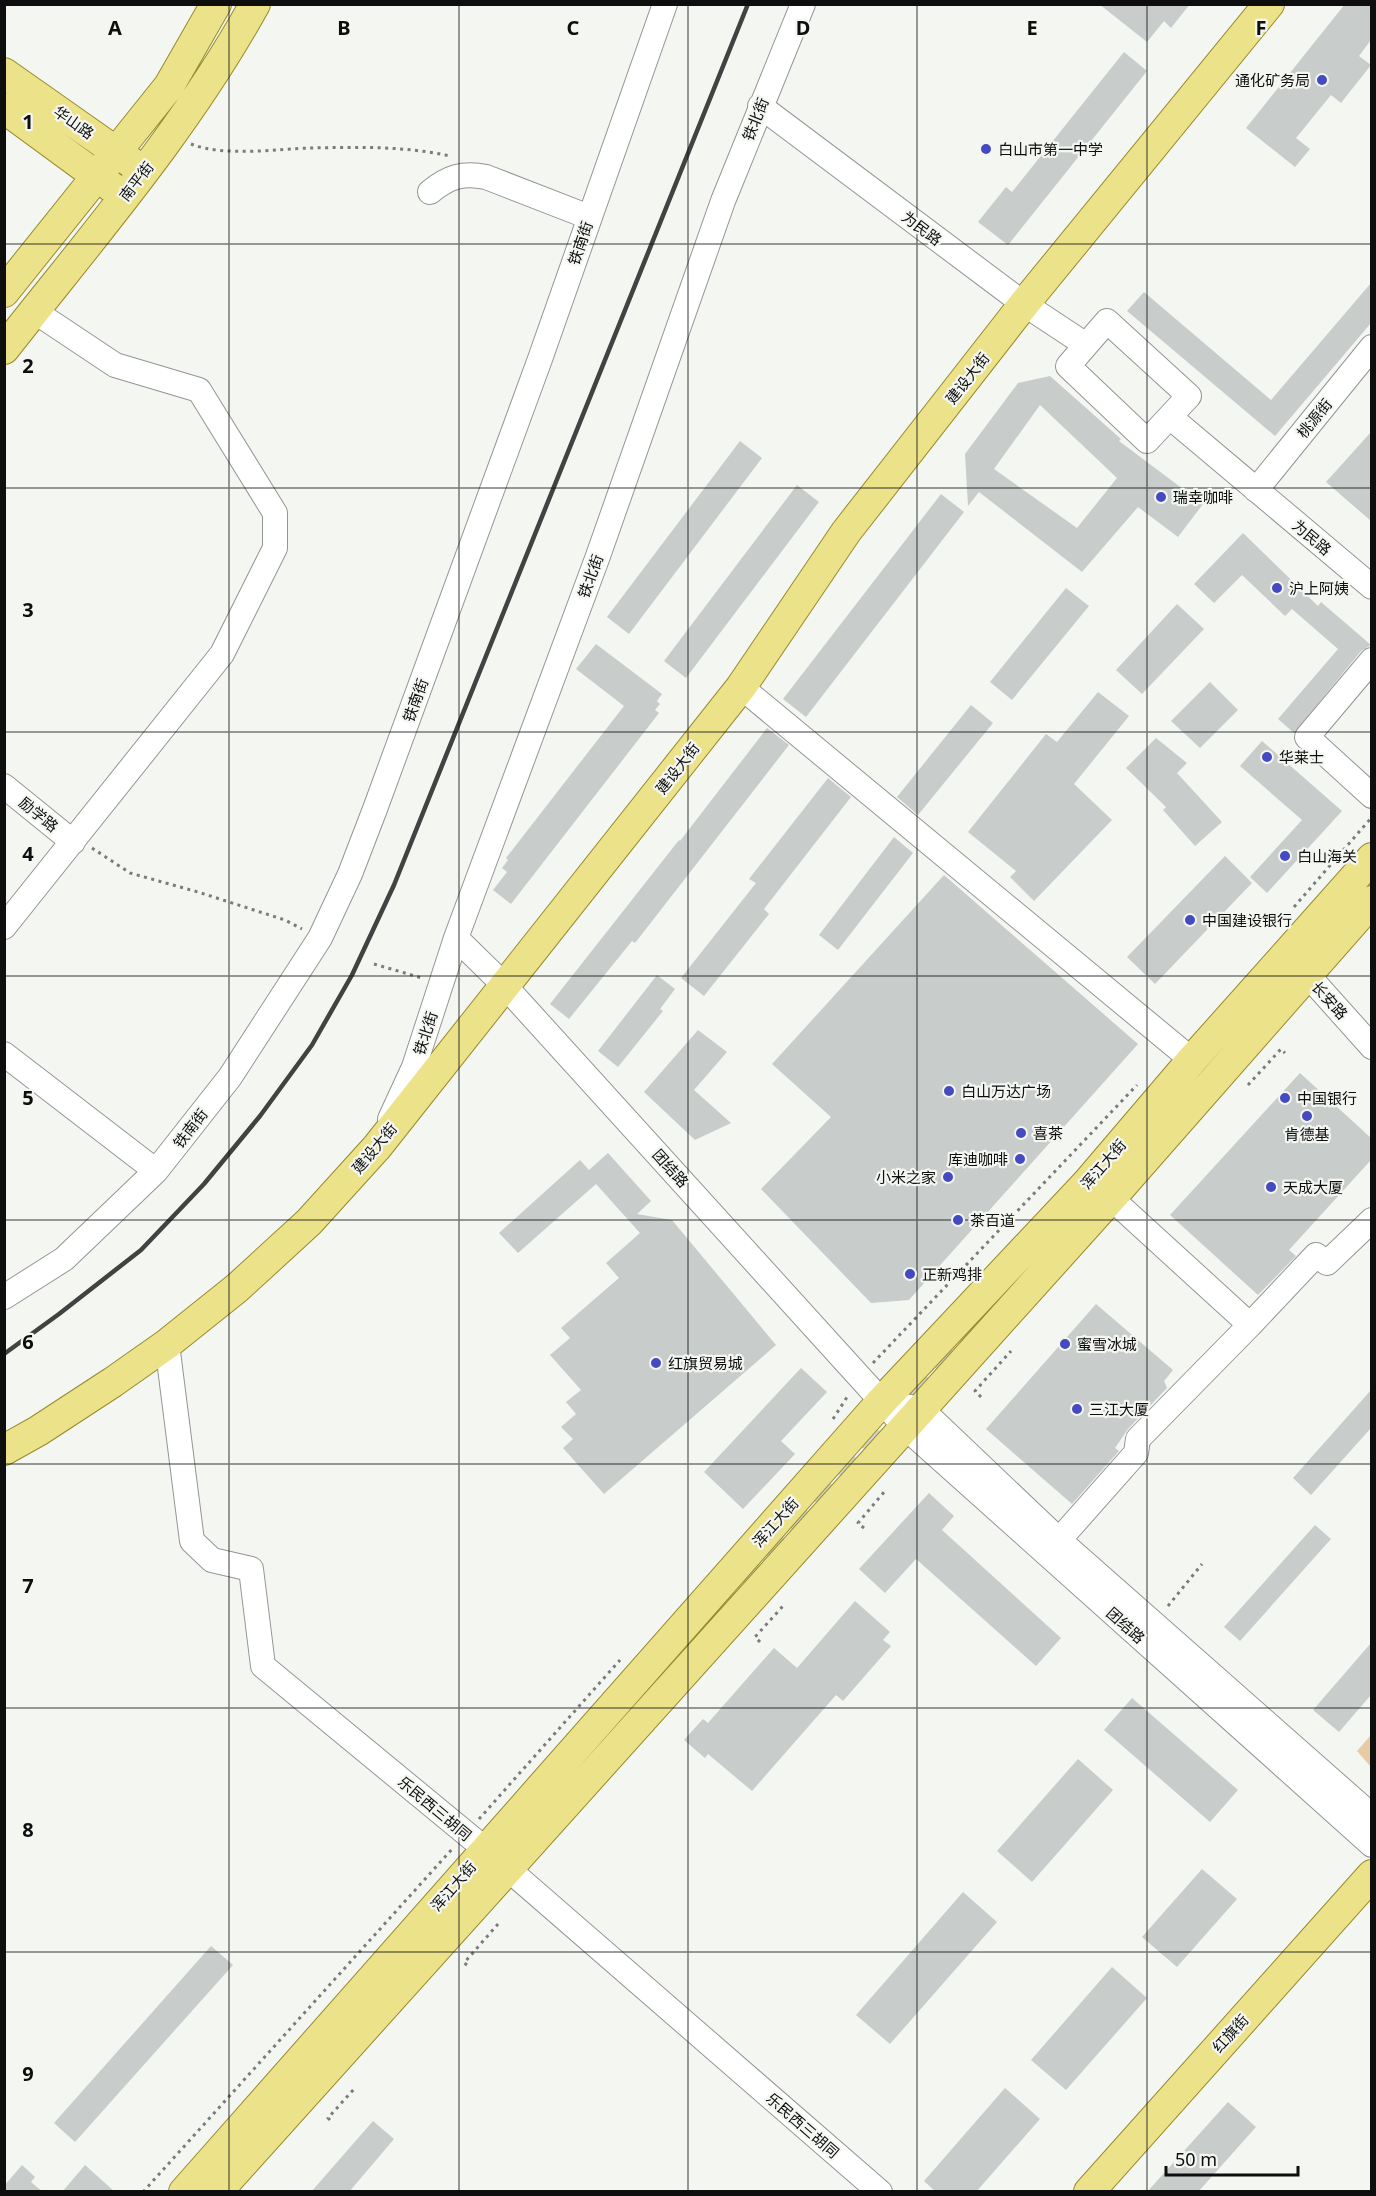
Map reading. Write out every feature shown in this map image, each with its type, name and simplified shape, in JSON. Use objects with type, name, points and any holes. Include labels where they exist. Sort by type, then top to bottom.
[{"type":"main road","points":[[4,292],[169,86],[216,4]]},
{"type":"main road","name":"南平街","points":[[4,349],[171,136],[240,32],[255,4]]},
{"type":"main road","name":"建设大街","points":[[4,1450],[38,1431],[167,1344],[237,1287],[309,1222],[377,1147],[741,687],[846,532],[1024,304],[1269,4]]},
{"type":"main road","name":"华山路","points":[[4,73],[144,171]]},
{"type":"main road","name":"华山路","points":[[4,108],[124,196]]},
{"type":"main road","name":"浑江大街","points":[[184,2192],[913,1418],[1111,1198],[1298,964],[1371,858]]},
{"type":"main road","name":"浑江大街","points":[[217,2192],[882,1401],[1088,1182],[1192,1060],[1371,901]]},
{"type":"main road","name":"红旗街","points":[[1089,2192],[1371,1875]]},
{"type":"street","name":"铁南街","points":[[4,1297],[64,1259],[156,1172],[230,1077],[320,938],[350,874],[375,809],[540,359],[665,4]]},
{"type":"street","name":"铁北街","points":[[377,1147],[414,1067],[456,938],[598,556],[723,201],[803,4]]},
{"type":"street","name":"为民路","points":[[760,106],[1024,304],[1086,345]]},
{"type":"street","points":[[430,192],[441,182],[471,174],[486,177],[589,217]]},
{"type":"street","points":[[4,927],[222,654],[275,548],[275,513],[200,390],[115,365],[34,311]]},
{"type":"street","points":[[1107,321],[1189,396],[1170,417],[1148,441],[1068,366],[1107,321]]},
{"type":"street","name":"桃源街","points":[[1256,490],[1371,347]]},
{"type":"street","name":"为民路","points":[[1170,417],[1371,587]]},
{"type":"street","points":[[1371,660],[1306,737],[1371,796]]},
{"type":"street","points":[[741,687],[1192,1060]]},
{"type":"street","name":"励学路","points":[[4,786],[74,839]]},
{"type":"street","name":"团结路","points":[[456,938],[504,985],[882,1401],[913,1418],[1059,1540],[1371,1816]]},
{"type":"street","name":"长安路","points":[[1298,964],[1371,1047]]},
{"type":"street","points":[[4,1054],[156,1172]]},
{"type":"street","points":[[1111,1198],[1250,1325]]},
{"type":"street","points":[[1059,1540],[1137,1453],[1138,1439],[1316,1255],[1327,1263],[1371,1220]]},
{"type":"street","name":"乐民西三胡同","points":[[167,1344],[192,1541],[212,1560],[251,1569],[263,1666],[496,1859],[880,2192]]},
{"type":"street","name":"团结路","points":[[913,1418],[1371,1845]]},
{"type":"path","points":[[171,136],[198,147],[264,151]]},
{"type":"path","points":[[74,839],[130,873],[285,920],[320,938]]},
{"type":"path","points":[[374,964],[441,984]]},
{"type":"path","points":[[1248,1085],[1281,1049],[1285,1053]]},
{"type":"path","points":[[981,1397],[975,1391],[1011,1351]]},
{"type":"path","points":[[864,1528],[858,1523],[885,1491]]},
{"type":"path","points":[[1168,1606],[1180,1588],[1202,1564]]},
{"type":"path","points":[[760,1642],[755,1637],[783,1606]]},
{"type":"path","points":[[467,1965],[464,1962],[498,1924]]},
{"type":"path","points":[[330,2120],[328,2118],[354,2089]]},
{"type":"shaded area","points":[[1371,1735],[1371,1767],[1357,1751]]},
{"type":"building","points":[[1099,4],[1190,4],[1171,28],[1164,21],[1147,42]]},
{"type":"building","name":"通化矿务局","points":[[1345,4],[1371,4],[1371,40],[1359,56],[1371,65],[1341,103],[1331,95],[1296,138],[1310,149],[1295,167],[1246,128]]},
{"type":"building","points":[[1124,52],[1147,71],[1008,245],[978,222],[1006,187],[1012,192]]},
{"type":"building","points":[[1371,283],[1371,323],[1275,436],[1127,311],[1144,292],[1271,400]]},
{"type":"building","points":[[1050,376],[1121,439],[1119,441],[1203,504],[1178,537],[1138,507],[1082,572],[979,492],[968,506],[965,454],[1018,383]],"holes":[[[1040,405],[1117,478],[1077,528],[994,469]]]},
{"type":"building","points":[[1371,432],[1371,521],[1326,482]]},
{"type":"building","points":[[740,441],[762,458],[629,634],[607,617]]},
{"type":"building","points":[[797,485],[819,502],[686,678],[664,661]]},
{"type":"building","points":[[941,494],[964,512],[806,717],[783,699]]},
{"type":"building","points":[[1243,533],[1318,606],[1321,602],[1371,645],[1361,651],[1294,733],[1278,719],[1338,649],[1292,609],[1285,616],[1242,575],[1214,603],[1194,584]]},
{"type":"building","points":[[1066,588],[1089,606],[1012,700],[990,682]]},
{"type":"building","points":[[1177,604],[1204,629],[1142,694],[1116,670]]},
{"type":"building","points":[[596,644],[662,694],[657,701],[660,704],[655,710],[659,713],[511,904],[493,890],[507,872],[502,868],[508,860],[506,858],[624,706],[576,669]]},
{"type":"building","points":[[1210,682],[1238,710],[1200,748],[1171,721]]},
{"type":"building","points":[[1098,692],[1129,716],[1074,784],[1112,820],[1034,901],[1010,877],[1016,871],[968,832],[1046,734],[1057,742]]},
{"type":"building","points":[[971,705],[993,723],[918,815],[897,797]]},
{"type":"building","points":[[767,728],[789,745],[635,943],[632,941],[569,1019],[550,1004]]},
{"type":"building","points":[[1156,738],[1187,763],[1177,773],[1222,822],[1195,846],[1163,810],[1166,807],[1126,768]]},
{"type":"building","points":[[1262,741],[1342,811],[1267,893],[1250,877],[1302,820],[1240,766]]},
{"type":"building","points":[[828,778],[851,797],[764,909],[769,914],[704,996],[681,978],[756,883],[749,879]]},
{"type":"building","points":[[894,837],[913,853],[838,950],[819,935]]},
{"type":"building","name":"中国建设银行","points":[[1225,856],[1252,883],[1155,984],[1127,957]]},
{"type":"building","name":"白山万达广场","points":[[944,875],[1138,1044],[909,1300],[871,1303],[761,1189],[831,1117],[772,1064]]},
{"type":"building","points":[[657,975],[675,989],[660,1009],[663,1011],[618,1067],[598,1051]]},
{"type":"building","points":[[698,1030],[727,1052],[694,1090],[731,1123],[695,1140],[644,1092]]},
{"type":"building","name":"天成大厦","points":[[1300,1073],[1371,1138],[1371,1160],[1289,1250],[1296,1256],[1258,1295],[1170,1215]]},
{"type":"building","name":"红旗贸易城","points":[[608,1153],[651,1201],[637,1214],[672,1220],[776,1345],[604,1494],[563,1448],[573,1439],[561,1427],[576,1414],[566,1402],[581,1390],[550,1355],[570,1338],[561,1328],[619,1278],[606,1263],[640,1233],[596,1184],[518,1253],[499,1233],[580,1160],[589,1170]]},
{"type":"building","name":"三江大厦","points":[[1096,1304],[1173,1370],[1164,1381],[1167,1388],[1128,1429],[1115,1448],[1119,1451],[1072,1504],[986,1429]]},
{"type":"building","points":[[801,1368],[827,1392],[781,1441],[795,1454],[743,1509],[704,1472]]},
{"type":"building","points":[[1371,1390],[1371,1428],[1311,1495],[1293,1478]]},
{"type":"building","points":[[929,1493],[954,1516],[942,1530],[1061,1638],[1036,1666],[916,1559],[885,1593],[859,1569]]},
{"type":"building","points":[[1315,1525],[1331,1539],[1240,1641],[1224,1627]]},
{"type":"building","points":[[855,1601],[890,1632],[883,1640],[891,1646],[843,1701],[836,1695],[752,1791],[708,1754],[705,1758],[684,1740],[703,1719],[708,1723],[774,1648],[797,1668]]},
{"type":"building","points":[[1371,1643],[1371,1695],[1339,1732],[1313,1710]]},
{"type":"building","points":[[1132,1698],[1238,1790],[1210,1822],[1104,1730]]},
{"type":"building","points":[[1078,1759],[1113,1790],[1032,1882],[997,1851]]},
{"type":"building","points":[[1202,1869],[1237,1899],[1177,1967],[1142,1937]]},
{"type":"building","points":[[963,1892],[997,1922],[890,2044],[856,2015]]},
{"type":"building","points":[[211,1946],[233,1965],[75,2142],[54,2123]]},
{"type":"building","points":[[1112,1967],[1147,1998],[1066,2090],[1031,2060]]},
{"type":"building","points":[[1005,2088],[1040,2119],[976,2192],[936,2192],[924,2181]]},
{"type":"building","points":[[1228,2102],[1256,2127],[1198,2192],[1147,2192]]},
{"type":"building","points":[[373,2121],[394,2139],[349,2192],[311,2192]]},
{"type":"building","points":[[22,2165],[35,2177],[31,2182],[43,2192],[4,2192],[4,2186]]},
{"type":"building","points":[[85,2165],[115,2192],[62,2192]]},
{"type":"tunnel","points":[[720,1610],[992,1305]]},
{"type":"railway","points":[[4,1354],[141,1250],[204,1184],[260,1116],[312,1045],[352,975],[394,885],[748,4]]},
{"type":"place","name":"通化矿务局","points":[[1322,80]]},
{"type":"place","name":"白山市第一中学","points":[[986,149]]},
{"type":"place","name":"瑞幸咖啡","points":[[1161,497]]},
{"type":"place","name":"沪上阿姨","points":[[1277,588]]},
{"type":"place","name":"华莱士","points":[[1267,757]]},
{"type":"place","name":"白山海关","points":[[1285,856]]},
{"type":"place","name":"中国建设银行","points":[[1190,920]]},
{"type":"place","name":"白山万达广场","points":[[949,1091]]},
{"type":"place","name":"中国银行","points":[[1285,1098]]},
{"type":"place","name":"肯德基","points":[[1307,1116]]},
{"type":"place","name":"喜茶","points":[[1021,1133]]},
{"type":"place","name":"库迪咖啡","points":[[1020,1159]]},
{"type":"place","name":"小米之家","points":[[948,1177]]},
{"type":"place","name":"天成大厦","points":[[1271,1187]]},
{"type":"place","name":"茶百道","points":[[958,1220]]},
{"type":"place","name":"正新鸡排","points":[[910,1274]]},
{"type":"place","name":"蜜雪冰城","points":[[1065,1344]]},
{"type":"place","name":"红旗贸易城","points":[[656,1363]]},
{"type":"place","name":"三江大厦","points":[[1077,1409]]}]
